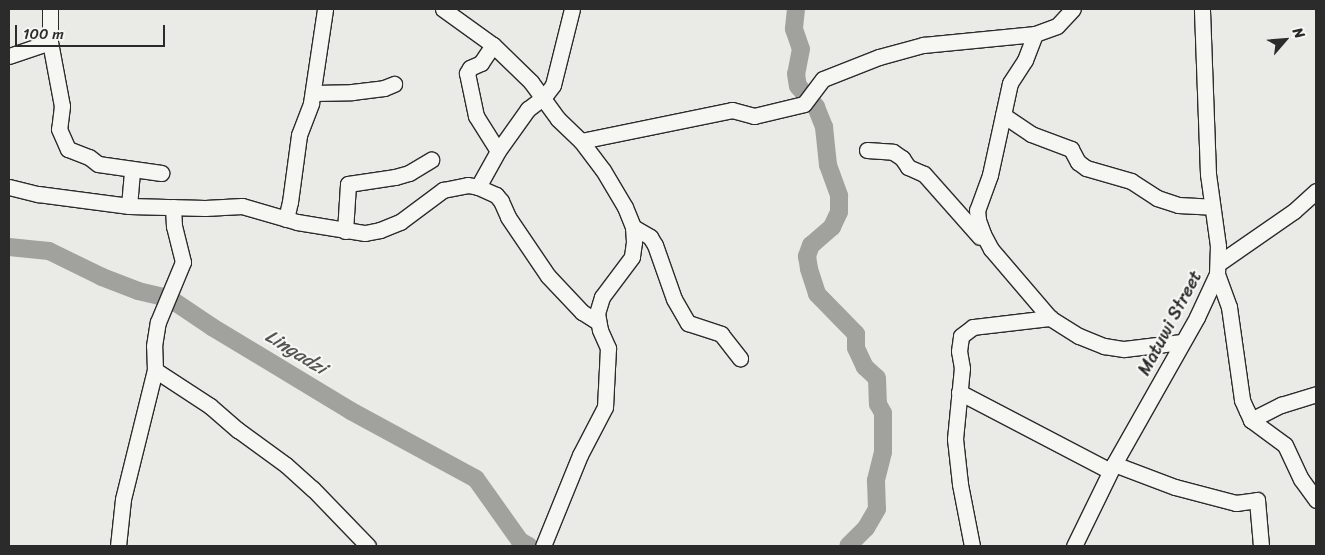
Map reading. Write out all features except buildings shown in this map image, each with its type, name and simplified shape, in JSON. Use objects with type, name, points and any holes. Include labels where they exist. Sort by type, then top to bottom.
[{"type":"street","points":[[50,9],[50,42],[62,106],[59,129],[68,149],[89,157],[98,164],[161,173]]},
{"type":"street","points":[[286,219],[299,135],[308,114],[313,92],[325,9]]},
{"type":"street","points":[[443,9],[493,45],[544,97],[558,119],[581,141],[619,195],[633,228],[632,257],[602,297],[597,313],[598,322],[608,348],[605,406],[580,455],[544,546]]},
{"type":"street","points":[[478,187],[498,151],[528,109],[544,97],[553,85],[572,9]]},
{"type":"street","points":[[581,141],[732,110],[754,116],[804,104],[815,87],[823,79],[906,49],[1035,34],[1057,26],[1073,9]]},
{"type":"street","name":"Matuwi Street","points":[[1074,546],[1112,468],[1182,342],[1218,268],[1208,174],[1202,9]]},
{"type":"street","points":[[992,249],[980,227],[977,210],[990,175],[1012,77],[1025,60],[1035,34]]},
{"type":"street","points":[[9,56],[50,42]]},
{"type":"street","points":[[493,45],[481,63],[470,68],[467,73],[476,116],[498,151]]},
{"type":"street","points":[[313,92],[352,92],[384,88],[394,84]]},
{"type":"street","points":[[1003,115],[1030,134],[1071,149],[1078,162],[1086,168],[1131,181],[1157,198],[1178,205],[1212,207]]},
{"type":"street","points":[[867,150],[893,152],[902,158],[908,167],[924,174],[992,249],[1050,318],[1080,336],[1112,348],[1124,349],[1182,342]]},
{"type":"street","points":[[345,231],[348,184],[409,173],[431,160]]},
{"type":"street","points":[[129,206],[132,169]]},
{"type":"street","points":[[9,187],[38,194],[129,206],[242,206],[286,219],[345,231],[365,233],[380,230],[400,222],[443,190],[468,185],[478,187],[496,195],[501,201],[508,217],[544,270],[573,303],[598,322]]},
{"type":"street","points":[[1316,191],[1294,211],[1218,268],[1229,307],[1242,400],[1251,420],[1285,445],[1306,488],[1316,500]]},
{"type":"street","points":[[118,546],[123,499],[155,370],[154,346],[158,322],[183,262],[174,226],[173,207]]},
{"type":"street","points":[[633,228],[650,237],[655,245],[674,300],[688,323],[721,334],[740,358]]},
{"type":"street","points":[[972,546],[956,460],[956,416],[962,368],[959,343],[961,336],[966,331],[982,326],[1005,325],[1050,318]]},
{"type":"street","points":[[155,370],[210,406],[286,466],[313,489],[368,545]]},
{"type":"street","points":[[959,392],[1112,468],[1236,503],[1257,500],[1261,546]]},
{"type":"street","points":[[1251,420],[1281,405],[1316,394]]},
{"type":"waterway","points":[[796,9],[794,29],[801,49],[796,74],[798,86],[816,107],[824,127],[828,165],[839,196],[839,212],[832,227],[811,245],[807,256],[809,269],[817,294],[856,334],[856,348],[865,367],[877,378],[878,404],[883,413],[883,452],[876,481],[877,509],[866,528],[848,546]]},
{"type":"waterway","name":"Lingadzi","points":[[9,247],[49,251],[102,277],[138,291],[169,298],[212,327],[351,411],[476,479],[520,541],[529,546]]}]
